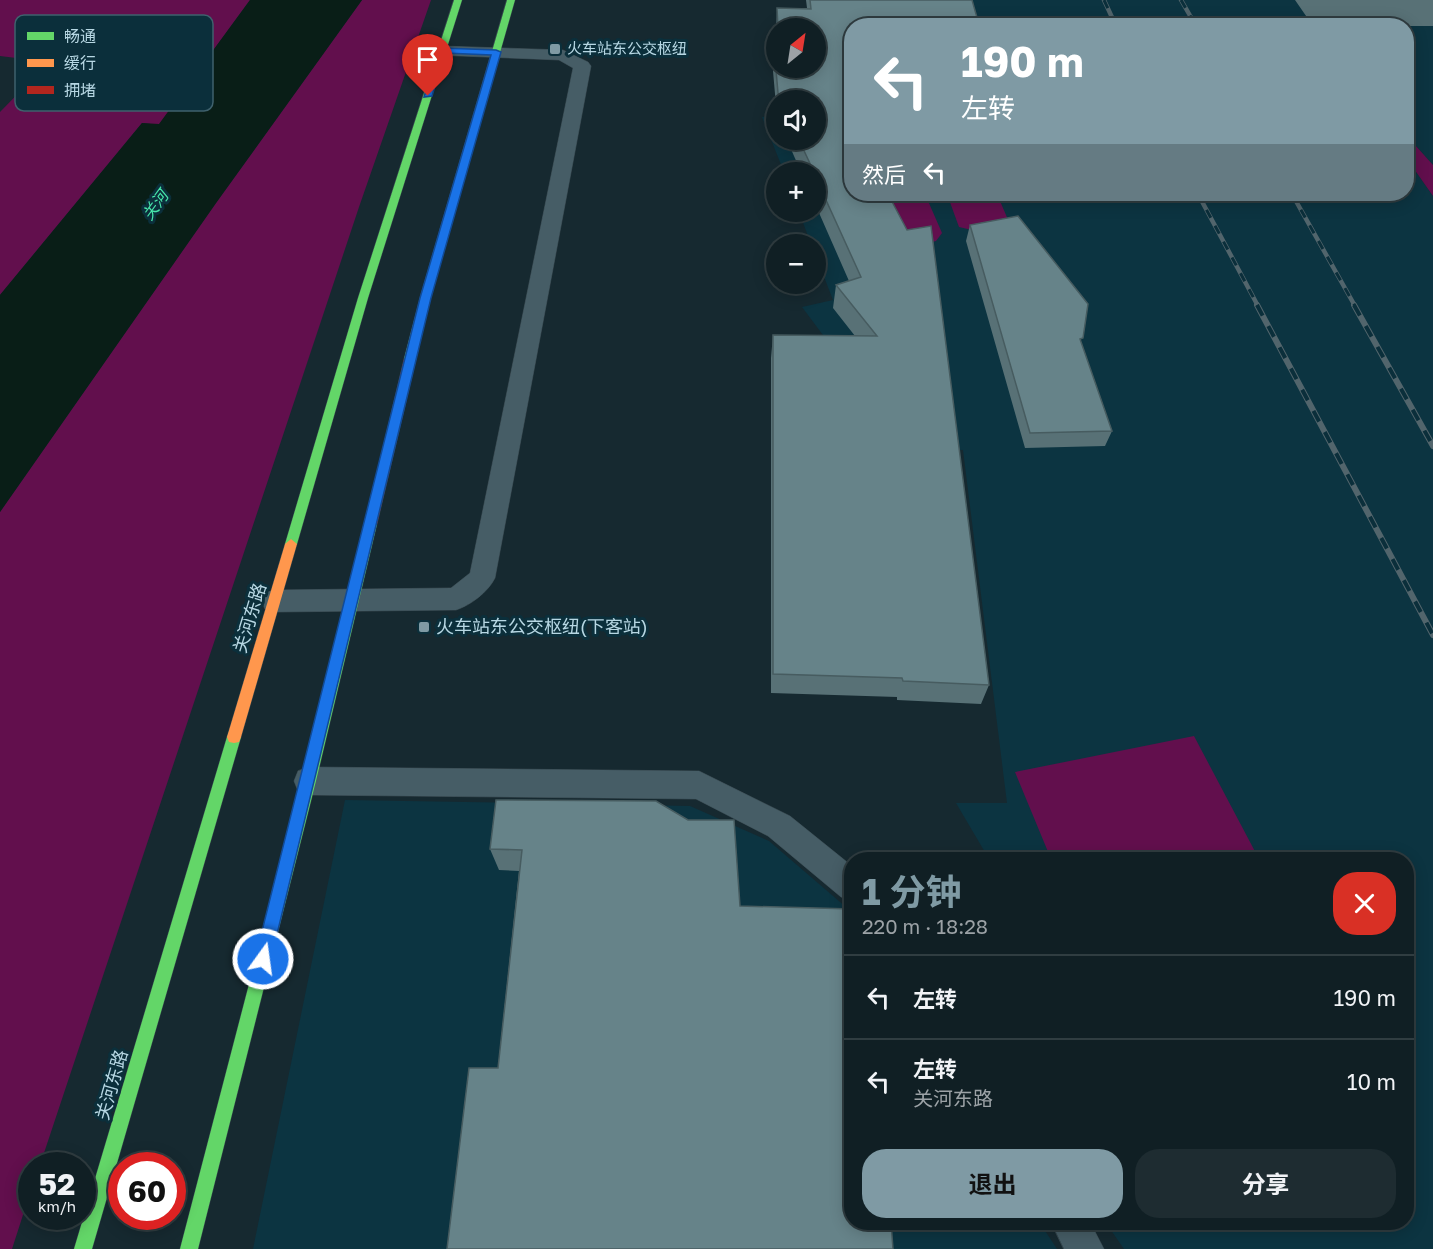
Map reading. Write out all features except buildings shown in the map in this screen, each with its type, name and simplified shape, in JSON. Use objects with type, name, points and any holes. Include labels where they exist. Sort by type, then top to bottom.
[{"type":"main road","name":"关河东路","points":[[84,1249],[363,298],[458,0]]},
{"type":"main road","points":[[189,1249],[309,781],[425,298],[511,0]]},
{"type":"lane","points":[[274,601],[456,599],[482,578],[582,66],[563,55],[442,51]]},
{"type":"lane","points":[[309,781],[699,785],[779,826],[844,879]]},
{"type":"lane","points":[[1074,1230],[1085,1249]]},
{"type":"shaded area","points":[[0,0],[250,0],[213,51],[213,15],[15,15],[15,58],[0,56]]},
{"type":"shaded area","points":[[362,0],[431,0],[359,207],[44,1152],[18,1152],[18,1230],[12,1249],[0,1249],[0,512],[216,203]]},
{"type":"shaded area","points":[[968,0],[1433,0],[1433,165],[1414,144],[1414,18],[974,18]]},
{"type":"shaded area","points":[[15,97],[15,111],[169,111],[159,125],[142,123],[0,295],[0,112]]},
{"type":"shaded area","points":[[1414,144],[1433,165],[1433,196],[1414,169]]},
{"type":"shaded area","points":[[775,150],[823,150],[844,182],[844,201],[1414,201],[1414,169],[1433,196],[1433,1249],[1124,1249],[1111,1230],[1414,1230],[1414,852],[985,852],[956,803],[1007,803],[963,450],[908,449],[802,307],[833,300],[826,282],[826,234],[807,234],[803,222],[826,222],[826,162],[780,162]]},
{"type":"shaded area","points":[[890,201],[928,201],[942,233],[936,241],[913,247]]},
{"type":"shaded area","points":[[950,201],[1000,201],[1009,222],[972,230],[959,227]]},
{"type":"shaded area","points":[[1194,736],[1255,852],[1048,852],[1015,772]]},
{"type":"shaded area","points":[[345,800],[690,806],[769,841],[844,905],[844,1230],[1045,1230],[1057,1249],[253,1249]]},
{"type":"water","name":"关河","points":[[250,0],[362,0],[216,203],[0,512],[0,295],[142,123],[159,124],[169,111],[213,111],[213,50]]},
{"type":"railway","points":[[1104,0],[1112,18]]},
{"type":"railway","points":[[1181,0],[1191,18]]},
{"type":"railway","points":[[1202,201],[1258,306]]},
{"type":"railway","points":[[1296,201],[1355,306]]},
{"type":"railway","points":[[1257,305],[1433,635]]},
{"type":"railway","points":[[1354,305],[1433,446]]},
{"type":"traffic: fast","points":[[291,544],[363,298],[458,0]]},
{"type":"traffic: fast","points":[[410,359],[425,298],[511,0]]},
{"type":"traffic: fast","points":[[189,1249],[309,781],[371,524]]},
{"type":"traffic: fast","points":[[83,1249],[234,737]]},
{"type":"traffic: slow","points":[[234,737],[291,544]]},
{"type":"traffic: jam","points":[[371,524],[410,359]]},
{"type":"place","name":"火车站东公交枢纽","points":[[555,49]]},
{"type":"place","name":"火车站东公交枢纽(下客站)","points":[[424,627]]},
{"type":"route","points":[[263,959],[320,736],[425,298],[496,52],[442,51],[428,96]]}]
